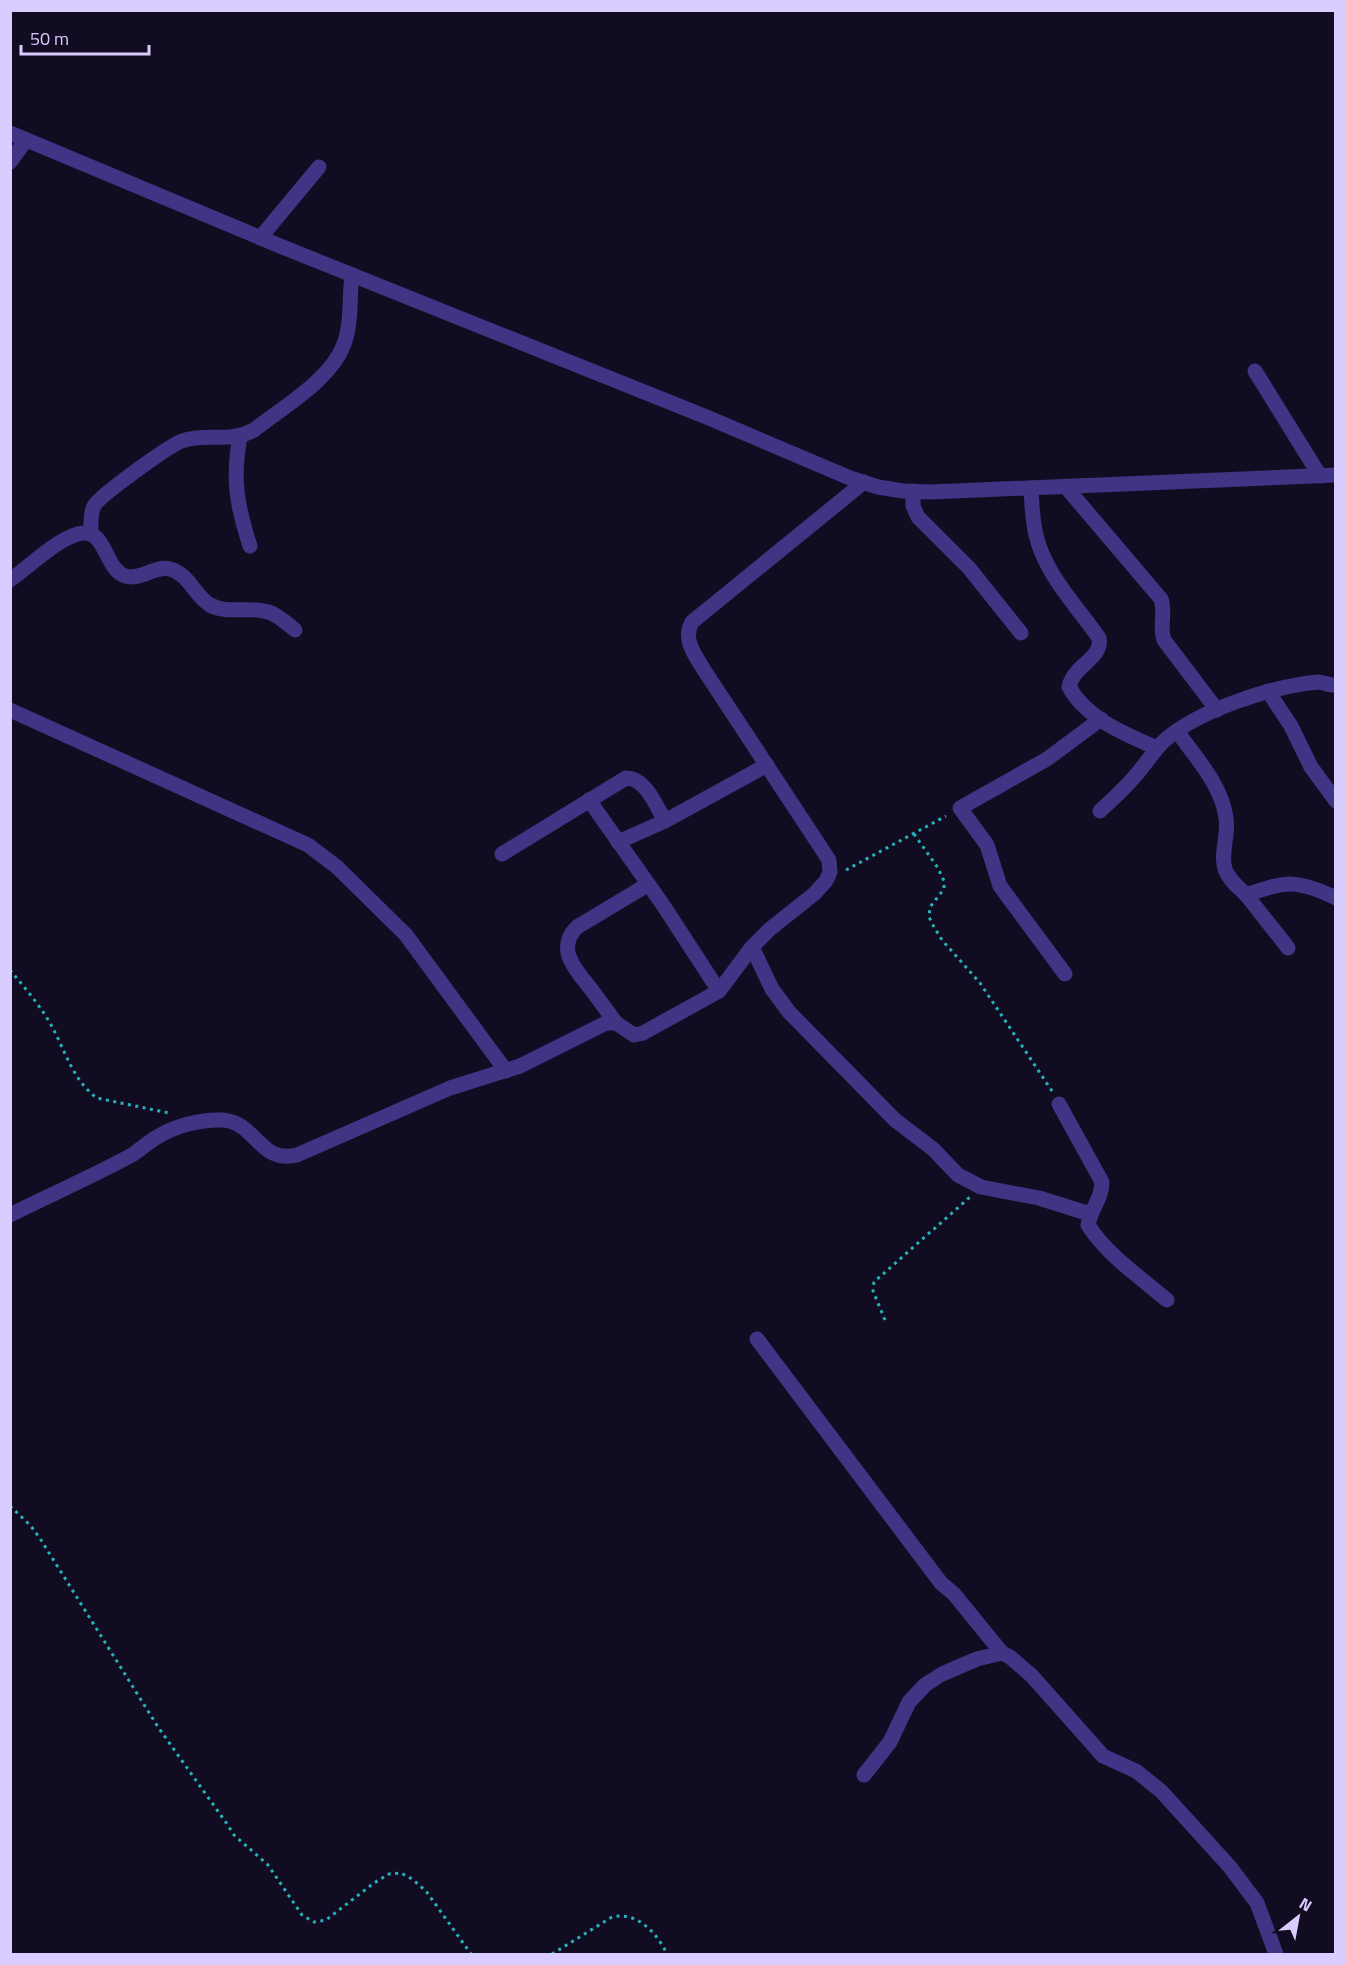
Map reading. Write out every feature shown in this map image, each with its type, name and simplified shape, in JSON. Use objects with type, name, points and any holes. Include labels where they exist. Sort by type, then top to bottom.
[{"type":"street","points":[[10,133],[352,275],[878,487],[913,491],[1328,476]]},
{"type":"street","points":[[10,162],[26,140]]},
{"type":"street","points":[[260,237],[319,167]]},
{"type":"street","points":[[91,533],[92,509],[97,501],[167,449],[181,441],[197,437],[240,437],[254,430],[320,378],[335,361],[344,344],[352,275]]},
{"type":"street","points":[[1255,371],[1328,476]]},
{"type":"street","points":[[240,437],[236,458],[236,489],[238,505],[250,546]]},
{"type":"street","points":[[647,885],[577,927],[569,935],[567,945],[571,962],[616,1023],[634,1035],[643,1033],[719,991],[752,947],[826,881],[830,872],[829,860],[704,670],[688,641],[687,630],[692,622],[864,482]]},
{"type":"street","points":[[1066,486],[1161,599],[1164,614],[1161,632],[1164,640],[1217,710]]},
{"type":"street","points":[[1031,488],[1033,522],[1041,553],[1050,570],[1099,638],[1100,645],[1096,653],[1075,672],[1069,687],[1073,695],[1101,719],[1124,733],[1157,748]]},
{"type":"street","points":[[913,491],[913,506],[918,517],[969,568],[1021,633]]},
{"type":"street","points":[[10,580],[60,543],[81,533],[91,533],[99,540],[111,564],[126,576],[134,577],[163,568],[171,569],[181,574],[199,596],[211,605],[222,609],[266,611],[279,616],[295,630]]},
{"type":"street","points":[[1100,811],[1136,776],[1157,748],[1177,730],[1217,710],[1268,691],[1322,682],[1335,685]]},
{"type":"street","points":[[1268,691],[1291,726],[1311,767],[1335,801]]},
{"type":"street","points":[[10,710],[308,845],[337,867],[406,935],[506,1071]]},
{"type":"street","points":[[1065,974],[1000,886],[987,845],[960,808],[1047,759],[1101,719]]},
{"type":"street","points":[[1177,730],[1215,786],[1227,819],[1223,859],[1225,870],[1288,948]]},
{"type":"street","points":[[618,842],[665,821],[767,765]]},
{"type":"street","points":[[502,854],[626,778],[634,778],[643,785],[665,821]]},
{"type":"street","points":[[589,800],[719,991]]},
{"type":"street","points":[[1246,895],[1276,884],[1292,883],[1308,886],[1335,898]]},
{"type":"street","points":[[752,947],[772,989],[789,1012],[895,1120],[933,1149],[958,1175],[981,1187],[1039,1198],[1090,1214]]},
{"type":"street","points":[[10,1215],[132,1155],[158,1136],[190,1124],[210,1120],[237,1123],[264,1148],[274,1155],[285,1158],[297,1155],[450,1088],[526,1063],[606,1023],[616,1023]]},
{"type":"street","points":[[1059,1104],[1102,1182],[1102,1193],[1090,1214],[1088,1225],[1109,1251],[1167,1300]]},
{"type":"street","points":[[757,1339],[941,1583],[954,1594],[1002,1653],[1032,1676],[1103,1756],[1136,1771],[1161,1791],[1230,1867],[1252,1895],[1263,1917],[1276,1954]]},
{"type":"street","points":[[864,1775],[890,1742],[909,1702],[925,1685],[942,1674],[977,1659],[1002,1653]]},
{"type":"path","points":[[826,881],[960,808]]},
{"type":"path","points":[[914,834],[938,868],[944,881],[944,889],[930,907],[929,917],[934,927],[942,940],[980,983],[1059,1104]]},
{"type":"path","points":[[10,970],[44,1013],[79,1082],[88,1091],[97,1098],[176,1115]]},
{"type":"path","points":[[885,1320],[873,1291],[874,1282],[981,1187]]},
{"type":"path","points":[[10,1506],[31,1526],[41,1540],[158,1727],[234,1835],[268,1865],[302,1915],[314,1922],[326,1920],[374,1883],[389,1874],[401,1873],[426,1891],[471,1954]]},
{"type":"path","points":[[552,1954],[612,1917],[621,1915],[631,1916],[644,1924],[657,1937],[667,1954]]}]
